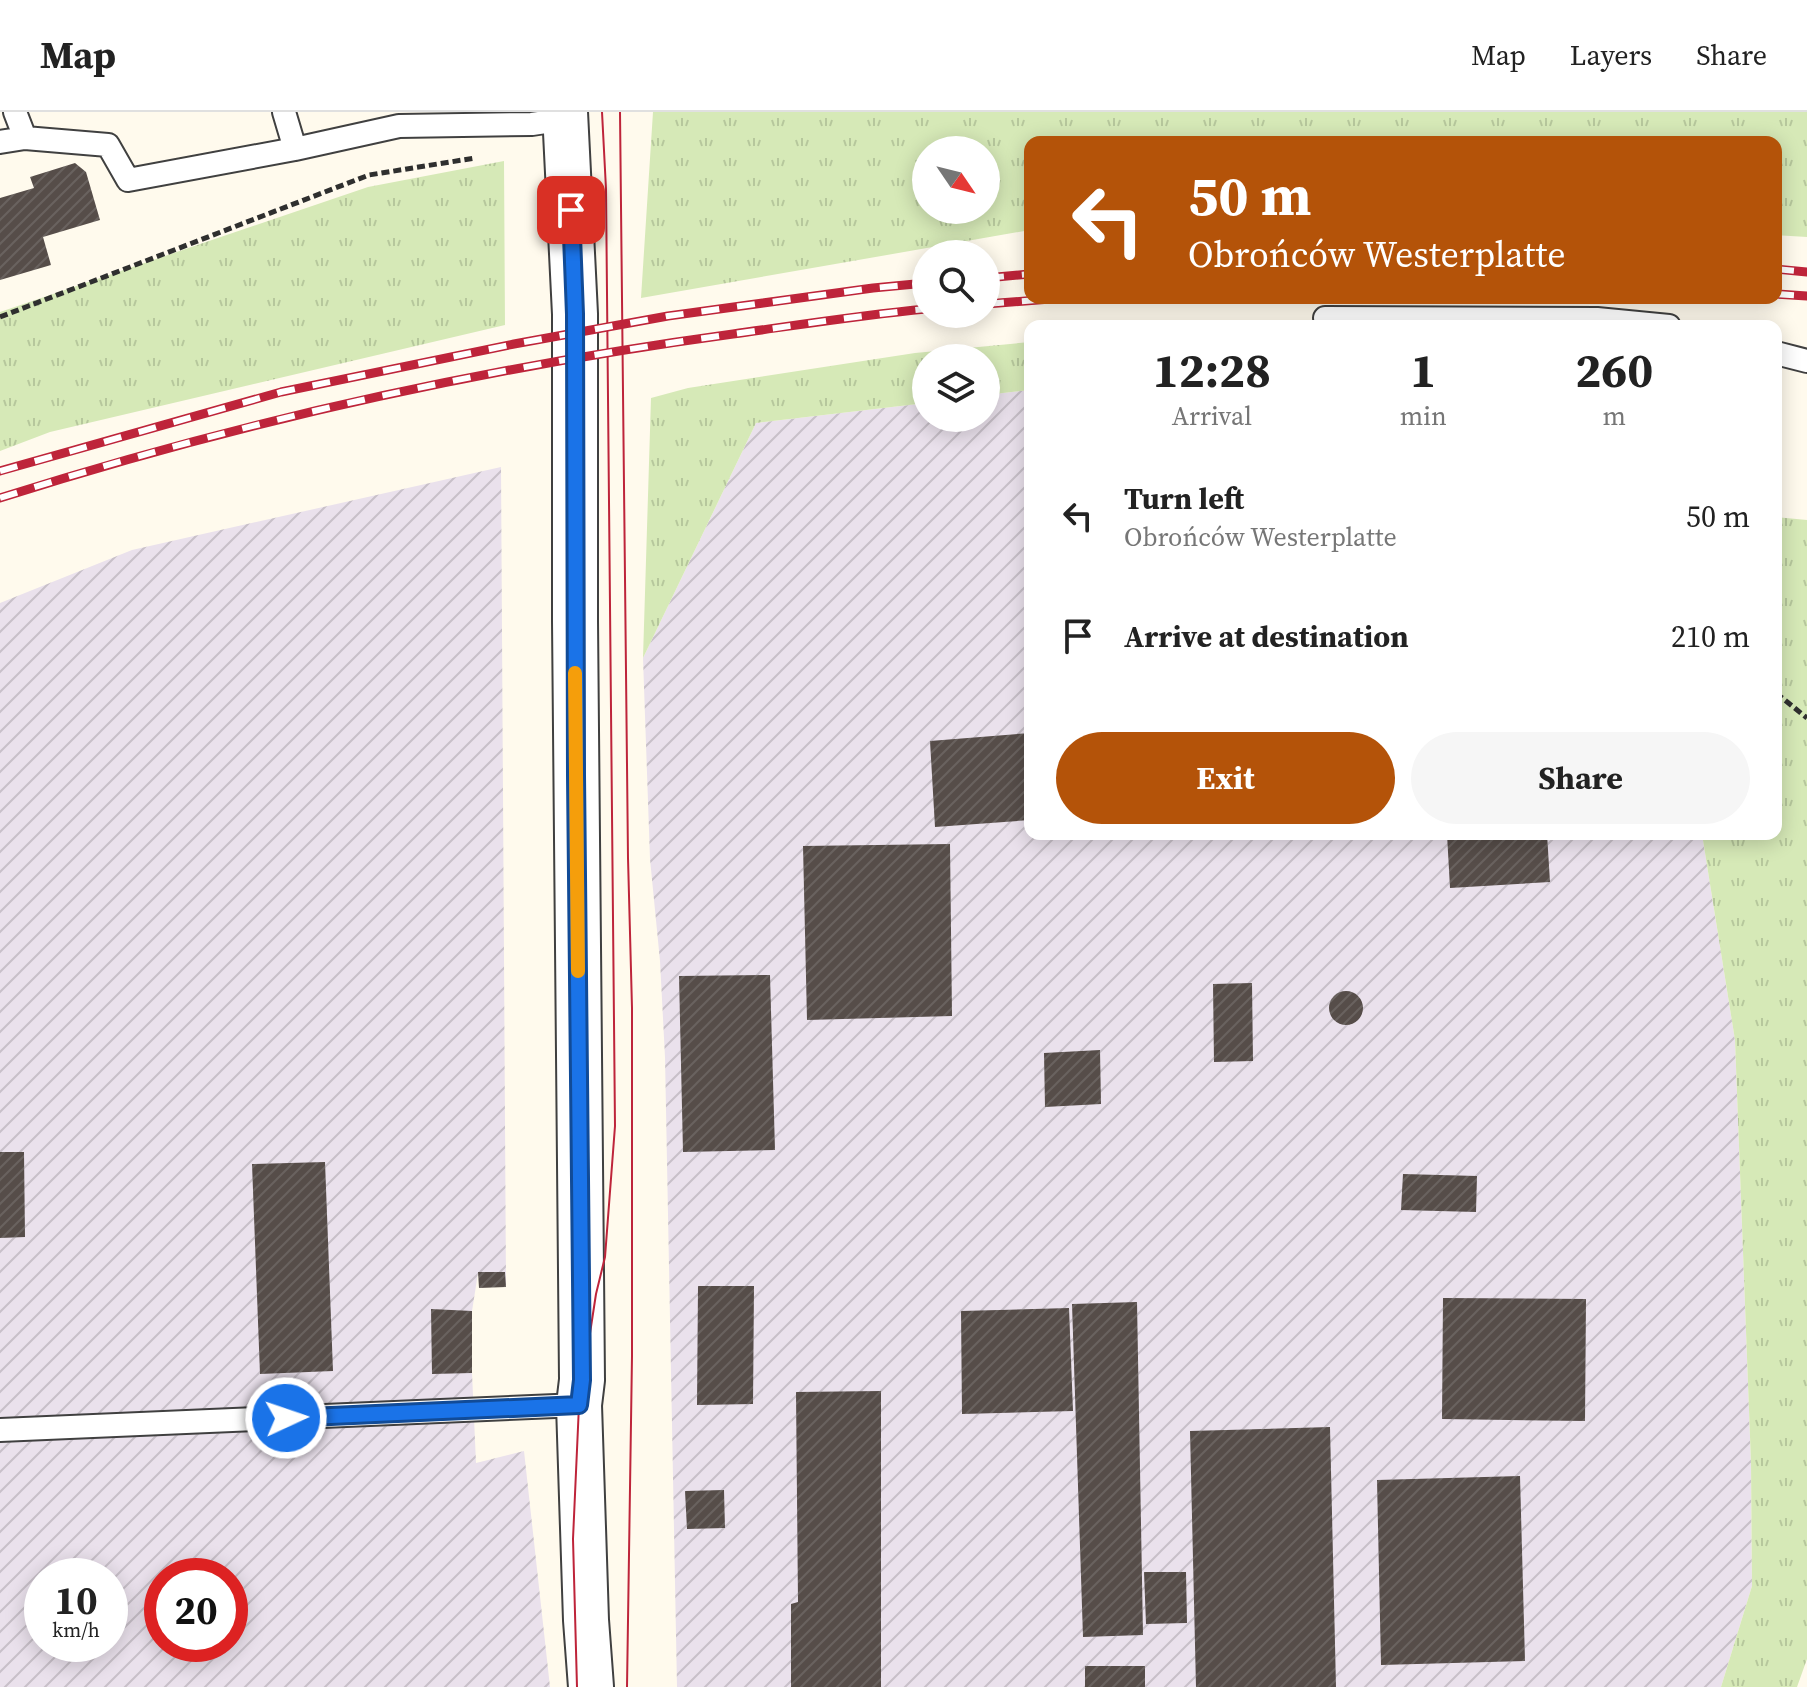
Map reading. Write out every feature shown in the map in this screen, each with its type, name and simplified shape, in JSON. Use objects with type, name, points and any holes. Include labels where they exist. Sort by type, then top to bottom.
[{"type":"street","points":[[565,115],[575,314],[575,698],[582,1380],[579,1405],[591,1687]]},
{"type":"lane","points":[[15,112],[25,138]]},
{"type":"lane","points":[[284,112],[295,149]]},
{"type":"lane","points":[[0,142],[25,138],[108,145],[128,180],[399,126],[532,124],[565,115]]},
{"type":"lane","points":[[1325,318],[1607,320]]},
{"type":"lane","points":[[1782,355],[1807,361]]},
{"type":"lane","points":[[0,1430],[579,1405]]},
{"type":"path","points":[[0,317],[369,175],[490,156]]},
{"type":"path","points":[[1782,698],[1807,718]]},
{"type":"shaded area","points":[[1024,391],[1024,840],[1703,840],[1735,1040],[1751,1463],[1752,1586],[1721,1687],[677,1687],[665,1057],[650,859],[643,658],[756,423],[912,405],[912,432],[1000,432],[1000,393]]},
{"type":"shaded area","points":[[501,467],[506,1287],[478,1273],[472,1311],[472,1373],[476,1463],[524,1451],[550,1687],[0,1687],[0,603],[132,550]]},
{"type":"green space","points":[[653,112],[1807,112],[1807,237],[1782,235],[1782,136],[1024,136],[1024,231],[973,240],[912,240],[912,251],[641,298]]},
{"type":"green space","points":[[504,161],[505,325],[50,432],[0,451],[0,312],[368,187]]},
{"type":"green space","points":[[1024,343],[1024,391],[1000,393],[1000,345]]},
{"type":"green space","points":[[912,353],[912,405],[756,423],[643,658],[651,398],[688,388]]},
{"type":"green space","points":[[1782,518],[1807,520],[1807,1659],[1797,1687],[1721,1687],[1752,1586],[1751,1463],[1735,1040],[1703,840],[1782,840]]},
{"type":"building","points":[[75,163],[86,172],[100,220],[43,237],[51,265],[0,280],[0,198],[34,188],[30,177]]},
{"type":"building","points":[[1024,733],[1024,820],[935,827],[930,741]]},
{"type":"building","points":[[1447,840],[1547,840],[1550,882],[1450,888]]},
{"type":"building","points":[[950,844],[952,1016],[807,1020],[803,846]]},
{"type":"building","points":[[770,975],[775,1150],[683,1152],[679,976]]},
{"type":"building","points":[[1252,983],[1253,1061],[1214,1062],[1213,984]]},
{"type":"building","points":[[1346,991],[1358,996],[1363,1008],[1358,1020],[1346,1025],[1334,1020],[1329,1008],[1334,996]]},
{"type":"building","points":[[1100,1050],[1101,1104],[1045,1107],[1044,1053]]},
{"type":"building","points":[[0,1152],[24,1152],[25,1237],[0,1238]]},
{"type":"building","points":[[325,1162],[333,1371],[260,1374],[252,1164]]},
{"type":"building","points":[[1403,1174],[1477,1176],[1476,1212],[1401,1210]]},
{"type":"building","points":[[478,1272],[505,1272],[506,1287],[479,1288]]},
{"type":"building","points":[[698,1286],[754,1286],[753,1404],[697,1405]]},
{"type":"building","points":[[1443,1298],[1586,1299],[1585,1421],[1442,1419]]},
{"type":"building","points":[[1137,1302],[1143,1635],[1083,1637],[1072,1304]]},
{"type":"building","points":[[1069,1308],[1073,1411],[962,1414],[961,1311]]},
{"type":"building","points":[[431,1309],[472,1311],[472,1373],[432,1374]]},
{"type":"building","points":[[881,1391],[881,1687],[791,1687],[791,1604],[798,1602],[796,1392]]},
{"type":"building","points":[[1330,1427],[1336,1687],[1196,1687],[1190,1431]]},
{"type":"building","points":[[1520,1476],[1525,1661],[1381,1665],[1377,1480]]},
{"type":"building","points":[[724,1490],[725,1528],[687,1529],[685,1491]]},
{"type":"building","points":[[1144,1572],[1186,1572],[1187,1623],[1146,1624]]},
{"type":"building","points":[[1085,1666],[1145,1666],[1145,1687],[1085,1687]]},
{"type":"tram line","points":[[577,1687],[573,1539],[579,1405],[596,1294],[605,1257],[615,1126],[606,189],[602,112]]},
{"type":"tram line","points":[[620,112],[632,1008],[632,1356],[627,1687]]},
{"type":"railway","points":[[1782,270],[1807,272]]},
{"type":"railway","points":[[1000,277],[1024,275]]},
{"type":"railway","points":[[0,471],[281,392],[514,344],[668,316],[912,284]]},
{"type":"railway","points":[[1782,294],[1807,296]]},
{"type":"railway","points":[[1000,303],[1024,301]]},
{"type":"railway","points":[[0,498],[90,470],[272,421],[455,381],[640,348],[912,311]]},
{"type":"slow traffic","points":[[575,673],[578,971]]},
{"type":"route","points":[[286,1418],[579,1405],[582,1380],[575,314],[571,210]]}]
